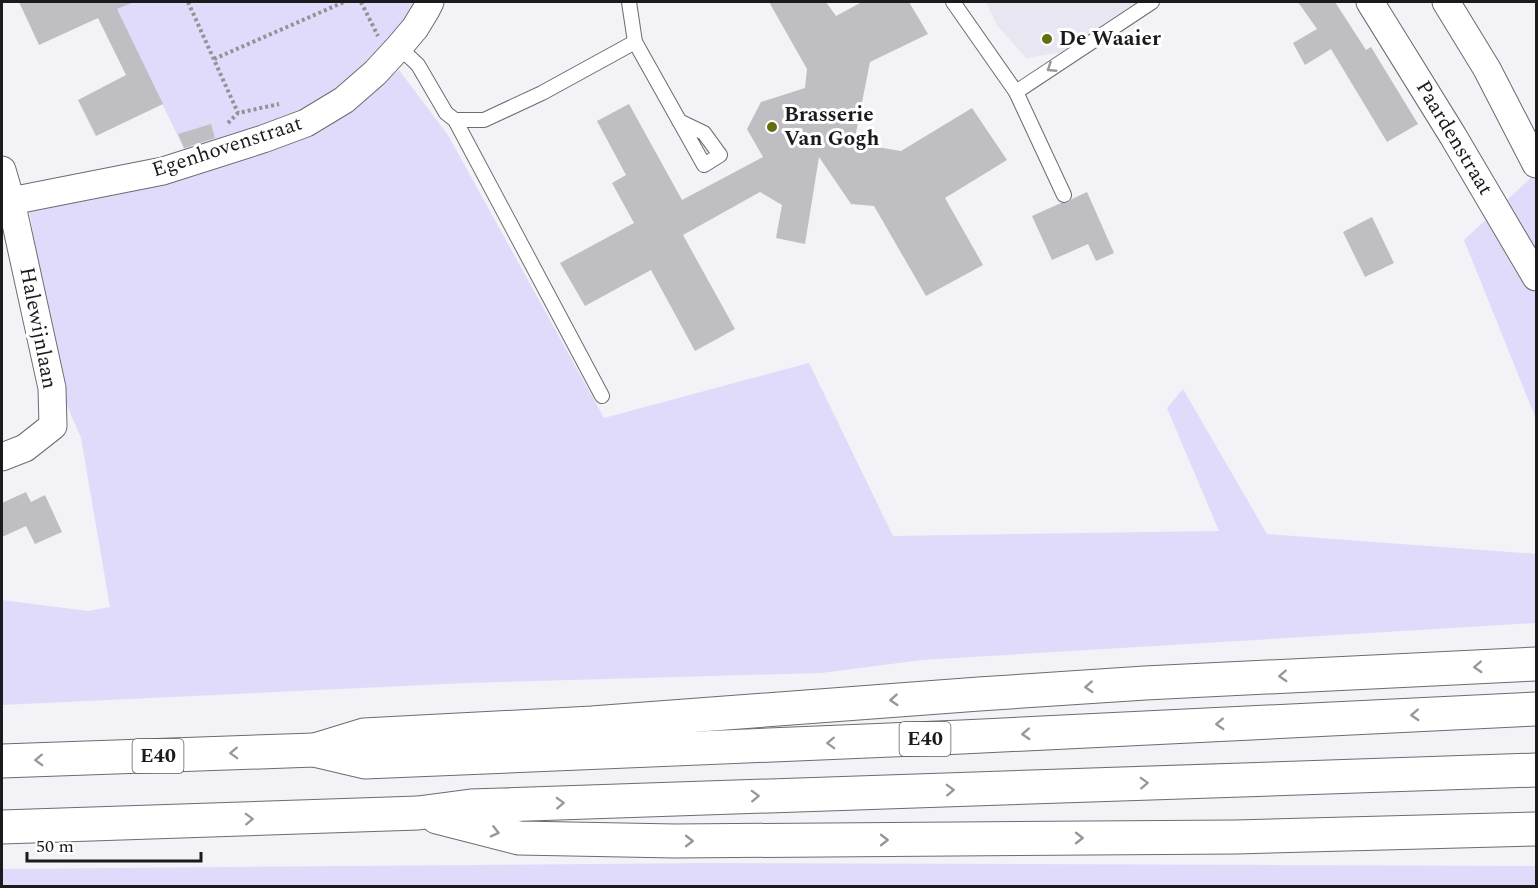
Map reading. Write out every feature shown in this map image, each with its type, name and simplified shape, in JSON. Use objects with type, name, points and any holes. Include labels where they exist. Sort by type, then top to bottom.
[{"type":"highway","points":[[314,750],[364,735],[592,723],[979,693],[1536,664]]},
{"type":"highway","name":"E40","points":[[2,761],[314,750],[366,762],[950,738],[1536,709]]},
{"type":"highway","points":[[2,827],[418,813],[471,806],[1536,770]]},
{"type":"highway","points":[[418,813],[519,838],[663,841],[1236,837],[1536,828]]},
{"type":"street","name":"Egenhovenstraat","points":[[11,201],[163,171],[306,123],[344,100],[375,73],[387,38],[415,28],[430,2]]},
{"type":"street","name":"Paardenstraat","points":[[1370,2],[1453,136],[1536,277]]},
{"type":"street","points":[[1446,2],[1487,69],[1536,164]]},
{"type":"street","name":"Halewijnlaan","points":[[2,172],[11,201],[52,388],[52,426],[25,448],[2,458]]},
{"type":"lane","points":[[629,2],[635,42],[680,121]]},
{"type":"lane","points":[[953,2],[1016,92],[1064,195]]},
{"type":"lane","points":[[1016,92],[1152,2]]},
{"type":"lane","points":[[387,38],[418,64],[446,113],[455,120],[602,396]]},
{"type":"lane","points":[[455,120],[484,120],[542,93],[635,42]]},
{"type":"path","points":[[188,2],[238,113]]},
{"type":"path","points":[[214,59],[344,2]]},
{"type":"path","points":[[361,2],[387,38],[372,42]]},
{"type":"path","points":[[221,130],[238,113],[284,103]]},
{"type":"shaded area","points":[[113,2],[420,2],[408,24],[338,91],[301,113],[185,151]]},
{"type":"shaded area","name":"De Waaier","points":[[986,2],[1143,2],[1063,52],[1026,58],[997,25]]},
{"type":"shaded area","points":[[399,70],[448,135],[604,418],[809,363],[893,536],[1219,531],[1167,408],[1183,389],[1267,534],[1536,554],[1536,623],[922,660],[821,673],[467,683],[2,705],[2,600],[88,611],[110,607],[81,438],[59,387],[29,209],[268,150],[311,135],[352,111]]},
{"type":"shaded area","points":[[1536,173],[1536,419],[1464,240]]},
{"type":"shaded area","points":[[712,863],[1536,866],[1536,886],[2,886],[2,869]]},
{"type":"building","points":[[19,2],[134,2],[117,9],[163,104],[96,136],[78,100],[126,75],[98,18],[39,45]]},
{"type":"building","points":[[769,2],[826,2],[836,16],[862,2],[909,2],[928,34],[870,62],[854,143],[901,151],[972,108],[1007,160],[945,198],[983,265],[926,296],[874,206],[851,204],[819,157],[805,244],[776,238],[782,205],[760,192],[683,235],[735,329],[695,351],[651,270],[585,306],[560,263],[634,223],[612,183],[626,175],[597,121],[629,104],[682,200],[763,157],[747,129],[761,102],[805,88],[807,69]]},
{"type":"building","points":[[1298,2],[1335,2],[1366,50],[1371,47],[1418,124],[1387,142],[1331,49],[1305,65],[1293,43],[1317,29]]},
{"type":"building","points":[[211,124],[215,138],[184,148],[178,134]]},
{"type":"building","points":[[1087,192],[1114,253],[1096,261],[1088,244],[1052,260],[1032,216],[1061,203],[1067,203]]},
{"type":"building","points":[[1372,217],[1394,263],[1365,277],[1343,232]]},
{"type":"building","points":[[26,492],[31,502],[45,495],[62,532],[35,544],[26,526],[2,537],[2,503]]},
{"type":"place","name":"De Waaier","points":[[1047,39]]},
{"type":"place","name":"Brasserie Van Gogh","points":[[772,127]]}]
